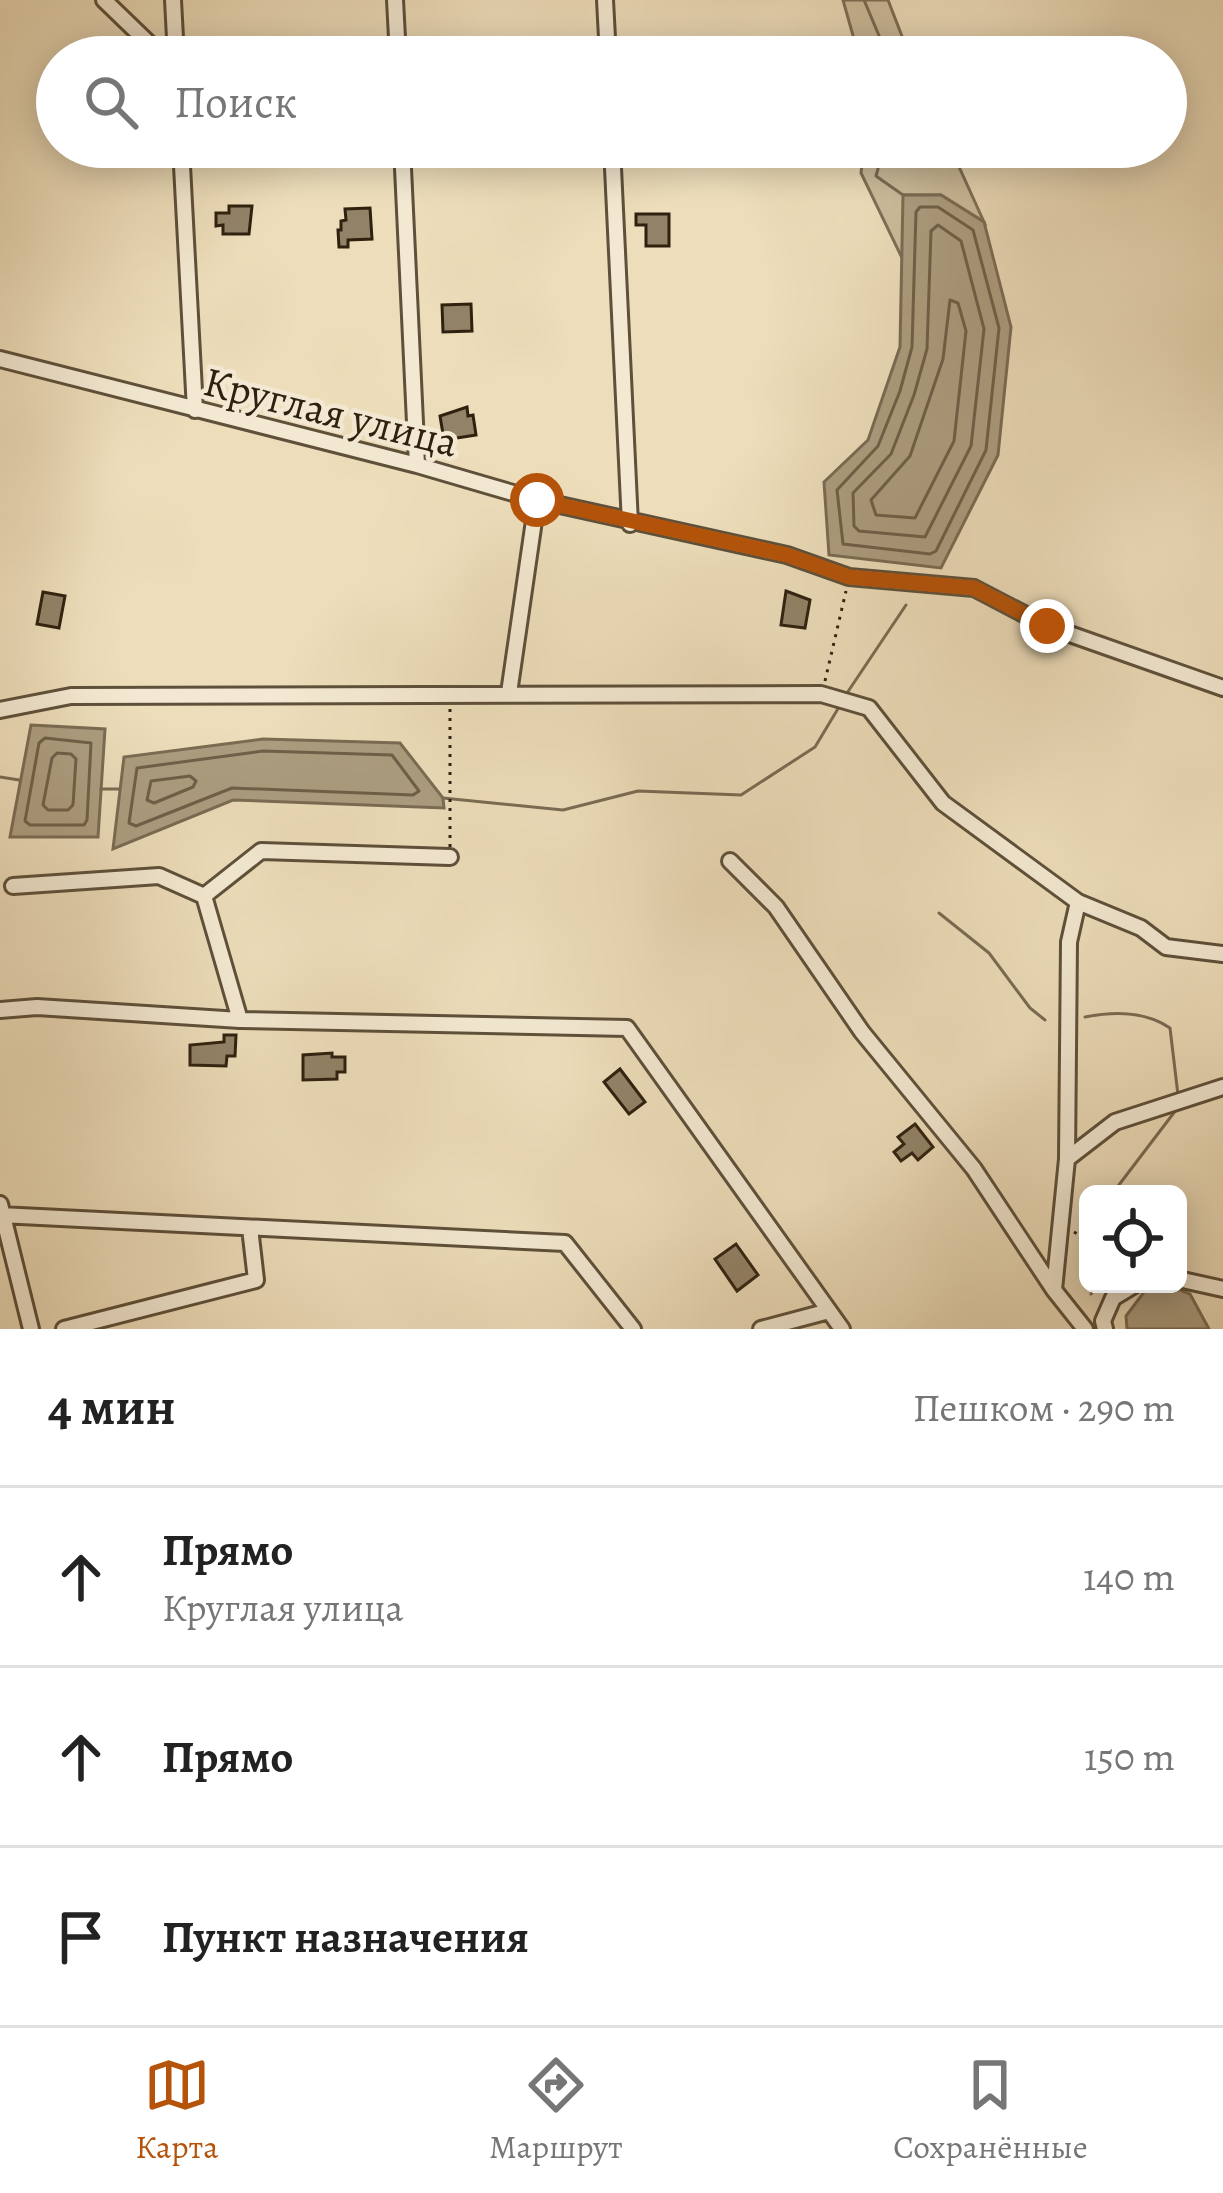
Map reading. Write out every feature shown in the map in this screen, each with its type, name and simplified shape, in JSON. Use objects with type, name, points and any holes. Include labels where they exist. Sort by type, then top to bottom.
[{"type":"street","points":[[104,0],[141,36]]},
{"type":"street","points":[[173,0],[175,36]]},
{"type":"street","points":[[395,0],[397,36]]},
{"type":"street","points":[[605,0],[607,36]]},
{"type":"street","points":[[182,168],[195,410]]},
{"type":"street","points":[[403,168],[417,465]]},
{"type":"street","points":[[613,168],[629,524]]},
{"type":"street","name":"Круглая улица","points":[[0,359],[629,524],[787,555],[849,577],[974,588],[1047,626],[1223,688]]},
{"type":"street","points":[[509,693],[537,500]]},
{"type":"street","points":[[0,710],[71,696],[820,694],[868,708],[944,803],[1078,902],[1141,928],[1166,947],[1223,954]]},
{"type":"street","points":[[204,896],[261,851],[450,857]]},
{"type":"street","points":[[730,861],[776,908],[862,1032],[974,1168],[1085,1329]]},
{"type":"street","points":[[13,886],[159,876],[204,896],[240,1020]]},
{"type":"street","points":[[1054,1290],[1067,1159],[1070,942],[1078,902]]},
{"type":"street","points":[[0,1010],[37,1007],[240,1020],[627,1028],[842,1329]]},
{"type":"street","points":[[1067,1159],[1115,1122],[1223,1088]]},
{"type":"street","points":[[31,1329],[1,1211],[565,1243],[633,1329]]},
{"type":"street","points":[[64,1329],[256,1280],[250,1228]]},
{"type":"street","points":[[1187,1281],[1223,1289]]},
{"type":"street","points":[[1105,1329],[1103,1322],[1113,1298],[1121,1293]]},
{"type":"street","points":[[760,1329],[829,1311]]},
{"type":"path","points":[[820,694],[849,577]]},
{"type":"path","points":[[450,693],[450,857]]},
{"type":"shaded area","points":[[843,0],[888,0],[902,36],[853,36]]},
{"type":"shaded area","points":[[862,168],[960,168],[984,222],[941,195],[904,195],[904,262]]},
{"type":"water","points":[[903,195],[941,195],[984,222],[1011,327],[998,455],[941,568],[829,555],[824,482],[868,440],[900,347]]},
{"type":"water","points":[[31,725],[105,729],[98,837],[10,837]]},
{"type":"water","points":[[263,739],[400,743],[443,798],[444,808],[233,800],[113,849],[124,757]]},
{"type":"water","points":[[1143,1293],[1187,1293],[1209,1329],[1127,1329],[1126,1316]]},
{"type":"building","points":[[229,206],[252,206],[249,234],[223,234],[223,225],[216,226],[216,213],[229,213]]},
{"type":"building","points":[[370,208],[372,239],[348,240],[348,247],[339,247],[338,230],[346,220],[345,209]]},
{"type":"building","points":[[636,214],[669,214],[669,246],[646,246],[646,225],[636,225]]},
{"type":"building","points":[[471,304],[472,331],[443,332],[442,305]]},
{"type":"building","points":[[467,407],[476,435],[444,440],[440,416]]},
{"type":"building","points":[[786,591],[810,600],[805,628],[781,625]]},
{"type":"building","points":[[43,592],[65,596],[59,628],[37,624]]},
{"type":"building","points":[[224,1035],[236,1035],[235,1056],[227,1056],[226,1066],[190,1065],[190,1045],[224,1042]]},
{"type":"building","points":[[332,1053],[332,1057],[345,1057],[345,1072],[337,1072],[337,1079],[303,1080],[303,1055]]},
{"type":"building","points":[[620,1069],[645,1102],[629,1114],[604,1082]]},
{"type":"building","points":[[915,1124],[933,1147],[918,1160],[912,1153],[901,1161],[894,1152],[904,1144],[898,1137]]},
{"type":"building","points":[[736,1244],[758,1275],[737,1291],[715,1259]]},
{"type":"waterway","points":[[864,0],[879,36]]},
{"type":"waterway","points":[[878,168],[876,176],[903,195]]},
{"type":"waterway","points":[[847,693],[906,605]]},
{"type":"waterway","points":[[443,798],[563,810],[638,791],[741,795],[815,747],[839,707]]},
{"type":"waterway","points":[[0,777],[19,780]]},
{"type":"waterway","points":[[101,789],[120,789]]},
{"type":"waterway","points":[[939,913],[989,953],[1030,1008],[1045,1020]]},
{"type":"waterway","points":[[1085,1017],[1129,1014],[1170,1028],[1178,1095]]},
{"type":"waterway","points":[[1119,1185],[1176,1110]]},
{"type":"route","points":[[537,500],[629,524],[787,555],[849,577],[974,588],[1047,626]]}]
